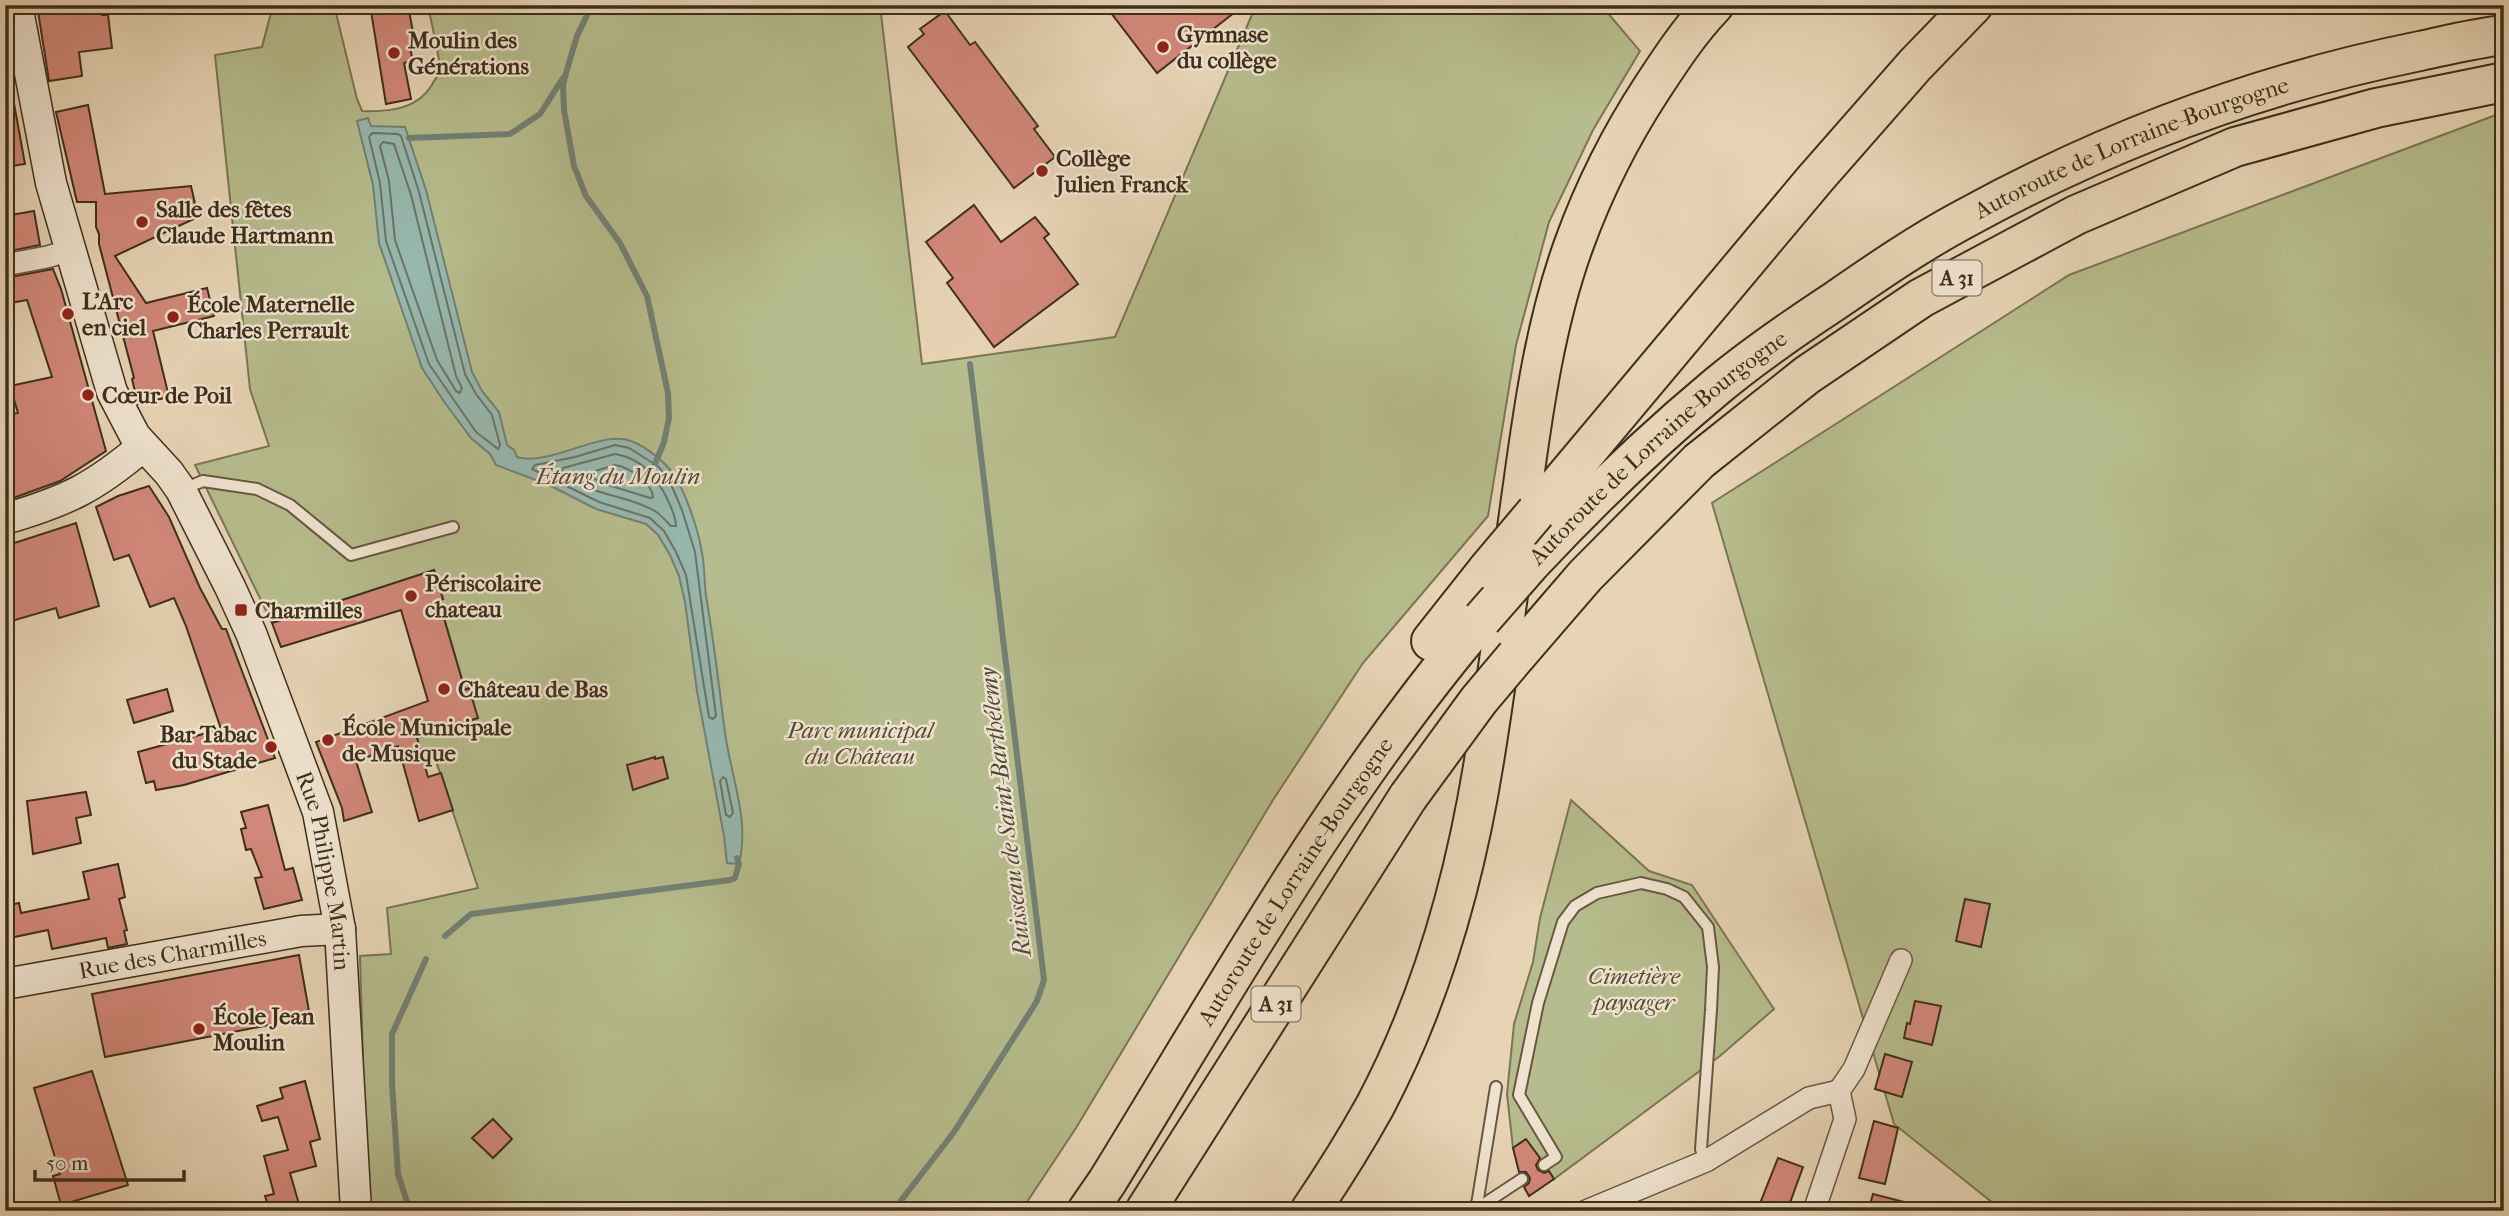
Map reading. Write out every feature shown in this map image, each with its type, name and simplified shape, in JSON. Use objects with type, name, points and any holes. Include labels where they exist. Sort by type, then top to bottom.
[{"type":"highway","points":[[1310,1211],[1376,1104],[1429,981],[1450,914],[1484,763],[1538,384],[1573,247],[1598,184],[1628,125],[1674,55],[1714,5]]},
{"type":"highway","points":[[1301,865],[1321,797],[1359,738],[1439,631],[1815,179],[1915,65],[1973,5]]},
{"type":"highway","name":"Autoroute de Lorraine-Bourgogne","points":[[1087,1211],[1301,865],[1452,654],[1531,563],[1597,493],[1717,386],[1800,324],[1896,259],[1965,218],[2131,139],[2194,114],[2291,82],[2370,62],[2504,35]]},
{"type":"highway","name":"Autoroute de Lorraine-Bourgogne","points":[[1145,1211],[1408,797],[1479,700],[1585,576],[1699,461],[1807,375],[1921,298],[2076,215],[2235,147],[2376,108],[2504,82]]},
{"type":"street","name":"Rue Philippe Martin","points":[[17,5],[15,57],[112,392],[127,423],[143,446],[181,490],[251,632],[318,813],[340,929],[356,1211]]},
{"type":"street","points":[[5,265],[71,250]]},
{"type":"street","points":[[5,519],[54,505],[76,495],[122,464],[143,446]]},
{"type":"street","name":"Rue des Charmilles","points":[[5,984],[302,931],[340,929]]},
{"type":"street","points":[[1587,1211],[1706,1161],[1809,1098],[1839,1091],[1854,1069],[1901,960]]},
{"type":"street","points":[[1814,1211],[1845,1119],[1839,1091]]},
{"type":"lane","points":[[181,490],[203,481],[257,489],[290,505],[351,555],[453,527]]},
{"type":"lane","points":[[1544,1165],[1556,1157],[1519,1095],[1538,1003],[1563,922],[1575,906],[1597,893],[1641,883],[1667,889],[1684,897],[1708,927],[1713,967],[1710,1053],[1701,1149],[1706,1161]]},
{"type":"lane","points":[[1477,1207],[1496,1087]]},
{"type":"lane","points":[[1477,1207],[1522,1179]]},
{"type":"green space","name":"Parc municipal du Château","points":[[273,5],[334,5],[357,99],[362,111],[373,111],[404,107],[413,103],[421,98],[439,74],[439,59],[428,5],[880,5],[922,364],[1115,337],[1256,5],[1601,5],[1640,51],[1593,130],[1549,222],[1516,345],[1488,516],[1363,663],[1273,800],[1076,1128],[1021,1211],[369,1211],[360,956],[391,954],[387,908],[478,888],[432,749],[420,752],[417,738],[468,689],[465,690],[439,601],[443,599],[434,570],[272,623],[195,465],[269,446],[250,389],[215,55],[262,47]]},
{"type":"green space","points":[[2504,112],[2504,1211],[2003,1211],[1894,1124],[1712,503],[2069,275]]},
{"type":"green space","name":"Cimetière paysager","points":[[1571,800],[1649,871],[1692,885],[1774,1009],[1720,1056],[1554,1179],[1526,1140],[1513,1148],[1507,1094],[1514,1024],[1533,962],[1540,918]]},
{"type":"water","name":"Étang du Moulin","points":[[368,118],[371,126],[405,127],[426,190],[472,372],[482,391],[499,412],[507,445],[514,450],[517,457],[545,457],[606,440],[631,441],[656,456],[672,472],[680,486],[695,525],[703,558],[725,733],[741,815],[742,848],[739,864],[727,863],[697,691],[685,602],[679,576],[670,555],[658,535],[646,524],[596,509],[549,485],[496,465],[490,454],[471,438],[445,403],[422,368],[379,243],[373,185],[357,121]]},
{"type":"building","points":[[37,5],[101,5],[102,15],[108,15],[112,48],[79,52],[82,76],[49,81]]},
{"type":"building","name":"Moulin des Générations","points":[[370,5],[408,5],[415,43],[409,44],[413,61],[404,63],[411,99],[386,104]]},
{"type":"building","name":"Gymnase du collège","points":[[1105,5],[1244,5],[1157,73]]},
{"type":"building","points":[[945,11],[970,45],[975,42],[1038,126],[1034,129],[1055,157],[1014,188],[908,47],[924,34],[920,29]]},
{"type":"building","points":[[13,98],[25,164],[5,167],[5,99]]},
{"type":"building","points":[[88,105],[105,194],[191,186],[198,217],[115,256],[146,303],[207,288],[214,316],[153,331],[169,397],[138,404],[132,379],[134,378],[99,244],[96,202],[77,202],[56,112]]},
{"type":"building","points":[[974,205],[1001,242],[1035,217],[1049,234],[1044,238],[1078,284],[994,347],[947,283],[953,278],[926,242]]},
{"type":"building","points":[[34,211],[40,245],[5,252],[5,216]]},
{"type":"building","points":[[53,269],[106,451],[60,481],[5,501],[5,415],[18,413],[10,386],[52,377],[27,300],[5,304],[5,278]]},
{"type":"building","points":[[149,486],[169,517],[200,588],[222,629],[226,629],[275,758],[184,785],[156,790],[154,781],[146,783],[138,752],[221,729],[174,598],[150,607],[129,555],[114,560],[96,507],[118,496]]},
{"type":"building","points":[[76,523],[99,606],[59,618],[56,608],[5,623],[5,546]]},
{"type":"building","name":"Château de Bas","points":[[434,570],[443,599],[439,601],[465,690],[469,688],[478,718],[417,738],[428,777],[441,773],[453,810],[419,821],[398,746],[356,761],[372,812],[344,821],[342,808],[316,742],[428,701],[401,610],[281,647],[272,623]]},
{"type":"building","points":[[167,689],[173,711],[134,723],[127,700]]},
{"type":"building","points":[[663,757],[668,778],[633,790],[627,765]]},
{"type":"building","points":[[86,792],[91,815],[76,818],[81,843],[33,854],[27,801]]},
{"type":"building","points":[[268,805],[285,870],[293,868],[302,900],[264,909],[255,878],[262,877],[251,849],[246,850],[241,829],[246,828],[241,812]]},
{"type":"building","points":[[118,864],[125,897],[119,899],[127,930],[124,931],[127,944],[108,948],[106,938],[52,949],[48,930],[5,939],[5,906],[19,903],[21,913],[89,899],[83,872]]},
{"type":"building","points":[[1965,899],[1990,904],[1981,947],[1956,941]]},
{"type":"building","points":[[299,955],[310,1017],[105,1057],[92,994]]},
{"type":"building","points":[[1915,1001],[1941,1006],[1932,1045],[1904,1038]]},
{"type":"building","points":[[1885,1054],[1912,1062],[1902,1097],[1875,1089]]},
{"type":"building","points":[[92,1071],[128,1185],[61,1205],[53,1176],[60,1174],[34,1088]]},
{"type":"building","points":[[305,1081],[320,1139],[310,1142],[316,1166],[290,1173],[301,1211],[270,1211],[265,1196],[274,1194],[264,1156],[288,1150],[278,1117],[262,1121],[257,1106],[283,1098],[280,1088]]},
{"type":"building","points":[[493,1119],[512,1139],[493,1158],[472,1138]]},
{"type":"building","points":[[1874,1121],[1898,1128],[1885,1184],[1859,1178]]},
{"type":"building","points":[[1526,1139],[1540,1158],[1536,1165],[1538,1170],[1544,1173],[1549,1171],[1554,1179],[1529,1196],[1524,1187],[1530,1178],[1526,1172],[1519,1172],[1513,1148]]},
{"type":"building","points":[[1778,1158],[1803,1167],[1787,1211],[1757,1211]]},
{"type":"building","points":[[1873,1194],[1916,1205],[1916,1211],[1868,1211]]},
{"type":"waterway","name":"Ruisseau de Saint-Barthélemy","points":[[588,5],[588,13],[577,36],[563,85],[564,110],[574,166],[586,196],[620,243],[647,296],[668,393],[669,418],[664,442],[655,464]]},
{"type":"waterway","points":[[409,138],[510,134],[540,114],[563,78]]},
{"type":"waterway","name":"Ruisseau de Saint-Barthélemy","points":[[893,1211],[954,1132],[1037,1001],[1044,980],[970,364]]},
{"type":"waterway","name":"Ruisseau de Saint-Barthélemy","points":[[445,936],[471,914],[730,880],[735,878],[739,864],[737,858]]},
{"type":"waterway","name":"Ruisseau de Saint-Barthélemy","points":[[410,1211],[398,1174],[392,1034],[426,959]]},
{"type":"place","name":"Gymnase du collège","points":[[1163,47]]},
{"type":"place","name":"Moulin des Générations","points":[[394,53]]},
{"type":"place","name":"Collège Julien Franck","points":[[1042,171]]},
{"type":"place","name":"Salle des fêtes Claude Hartmann","points":[[142,222]]},
{"type":"place","name":"L'Arc en ciel","points":[[68,314]]},
{"type":"place","name":"École Maternelle Charles Perrault","points":[[173,317]]},
{"type":"place","name":"Cœur de Poil","points":[[88,395]]},
{"type":"place","name":"Périscolaire chateau","points":[[411,596]]},
{"type":"place","name":"Charmilles","points":[[241,610]]},
{"type":"place","name":"Château de Bas","points":[[444,689]]},
{"type":"place","name":"École Municipale de Musique","points":[[328,740]]},
{"type":"place","name":"Bar Tabac du Stade","points":[[271,747]]},
{"type":"place","name":"École Jean Moulin","points":[[199,1029]]}]
